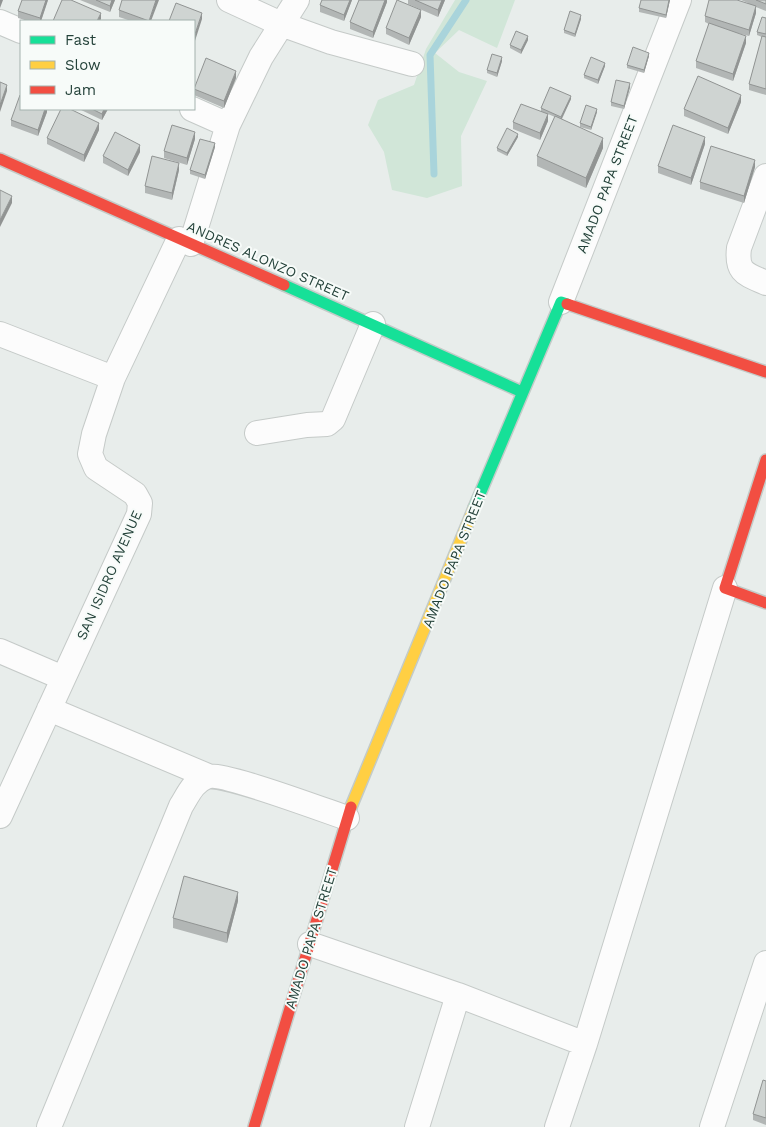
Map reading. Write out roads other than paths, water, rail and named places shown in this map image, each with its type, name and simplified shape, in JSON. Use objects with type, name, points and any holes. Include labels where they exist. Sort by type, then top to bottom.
[{"type":"main road","name":"ANDRES ALONZO STREET","points":[[0,159],[374,324],[522,392]]},
{"type":"main road","points":[[561,302],[766,372]]},
{"type":"main road","name":"AMADO PAPA STREET","points":[[254,1127],[347,818],[522,392],[561,302]]},
{"type":"main road","points":[[766,460],[725,588],[766,603]]},
{"type":"street","points":[[229,0],[281,24],[331,42],[412,64]]},
{"type":"street","name":"SAN ISIDRO AVENUE","points":[[2,808],[139,514],[140,503],[135,494],[96,468],[90,454],[94,434],[113,378],[185,241],[228,125],[261,57],[297,0]]},
{"type":"street","name":"AMADO PAPA STREET","points":[[561,302],[679,0]]},
{"type":"street","points":[[0,22],[20,32]]},
{"type":"street","points":[[194,110],[228,125]]},
{"type":"street","points":[[766,176],[739,248],[737,260],[740,268],[748,275],[766,283]]},
{"type":"street","points":[[257,433],[307,425],[327,424],[333,419],[374,324]]},
{"type":"street","points":[[0,334],[113,378]]},
{"type":"street","points":[[557,1127],[585,1044],[725,588]]},
{"type":"street","points":[[0,651],[64,678]]},
{"type":"street","points":[[49,709],[208,776],[230,779],[347,818]]},
{"type":"street","points":[[48,1127],[181,806],[195,783],[208,776]]},
{"type":"street","points":[[310,944],[458,995],[585,1044]]},
{"type":"street","points":[[712,1127],[766,963]]},
{"type":"street","points":[[417,1127],[458,995]]},
{"type":"waterway","points":[[434,174],[430,55],[466,0]]}]
